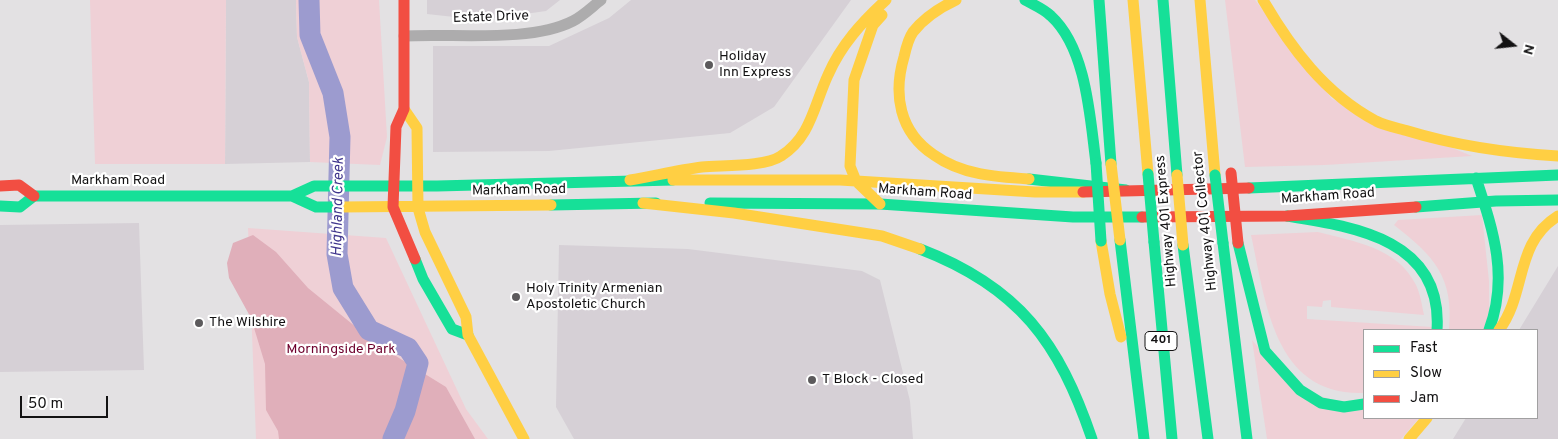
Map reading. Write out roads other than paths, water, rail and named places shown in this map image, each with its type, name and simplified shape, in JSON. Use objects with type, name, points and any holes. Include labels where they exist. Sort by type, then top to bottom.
[{"type":"main road","points":[[404,0],[404,109],[396,126],[393,207],[423,279],[452,329],[468,335]]},
{"type":"main road","points":[[630,180],[701,167],[755,163],[780,157],[803,136],[817,108],[827,76],[844,45],[865,20],[886,0]]},
{"type":"main road","points":[[880,204],[856,181],[850,166],[854,80],[873,25],[894,0]]},
{"type":"main road","points":[[956,0],[945,3],[912,34],[898,72],[898,105],[911,134],[927,152],[942,162],[970,174],[1069,182],[1126,190]]},
{"type":"main road","points":[[1025,0],[1054,19],[1074,50],[1088,106],[1096,163],[1101,241],[1110,294],[1138,398]]},
{"type":"main road","name":"401","points":[[1099,0],[1111,164],[1144,439]]},
{"type":"main road","name":"Highway 401 Express","points":[[1133,0],[1172,439]]},
{"type":"main road","name":"Highway 401 Express","points":[[1163,0],[1183,245],[1208,439]]},
{"type":"main road","name":"Highway 401 Collector","points":[[1200,0],[1215,175],[1247,439]]},
{"type":"main road","points":[[1263,0],[1273,20],[1303,62],[1338,95],[1376,121],[1425,137],[1473,149],[1558,156]]},
{"type":"main road","points":[[404,109],[417,128],[418,208],[425,232],[466,317],[468,335],[524,439]]},
{"type":"main road","points":[[1210,112],[1228,164],[1238,243],[1265,351],[1280,370],[1300,390],[1321,403],[1344,407],[1363,404]]},
{"type":"main road","name":"Markham Road","points":[[0,206],[20,206],[34,196],[292,196],[314,186],[417,186],[630,180],[856,181],[1035,192],[1558,175]]},
{"type":"main road","points":[[1476,178],[1494,234],[1500,286],[1495,318],[1490,329]]},
{"type":"main road","name":"Markham Road","points":[[0,186],[19,185],[34,196]]},
{"type":"main road","name":"Markham Road","points":[[292,196],[316,207],[418,208],[643,203],[880,204],[1073,217],[1288,216],[1484,202],[1558,200]]},
{"type":"main road","points":[[643,203],[734,213],[882,236],[904,242],[954,264],[999,289],[1037,327],[1064,374],[1092,439]]},
{"type":"main road","points":[[1288,216],[1361,230],[1378,236],[1416,261],[1434,290],[1437,329]]},
{"type":"main road","points":[[1500,329],[1510,313],[1524,261],[1536,233],[1558,216]]},
{"type":"main road","points":[[1409,439],[1426,419]]},
{"type":"street","name":"Estate Drive","points":[[404,36],[528,33],[557,27],[574,21],[601,0]]},
{"type":"waterway","name":"Highland Creek","points":[[309,0],[310,35],[333,93],[340,137],[337,254],[343,288],[369,330],[408,348],[418,363],[405,411],[393,439]]},
{"type":"place","name":"Holiday Inn Express","points":[[709,65]]},
{"type":"place","name":"Holy Trinity Armenian Apostoletic Church","points":[[516,297]]},
{"type":"place","name":"The Wilshire","points":[[199,323]]},
{"type":"place","name":"T Block - Closed","points":[[812,380]]},
{"type":"park label","name":"Morningside Park","points":[[341,350]]}]
